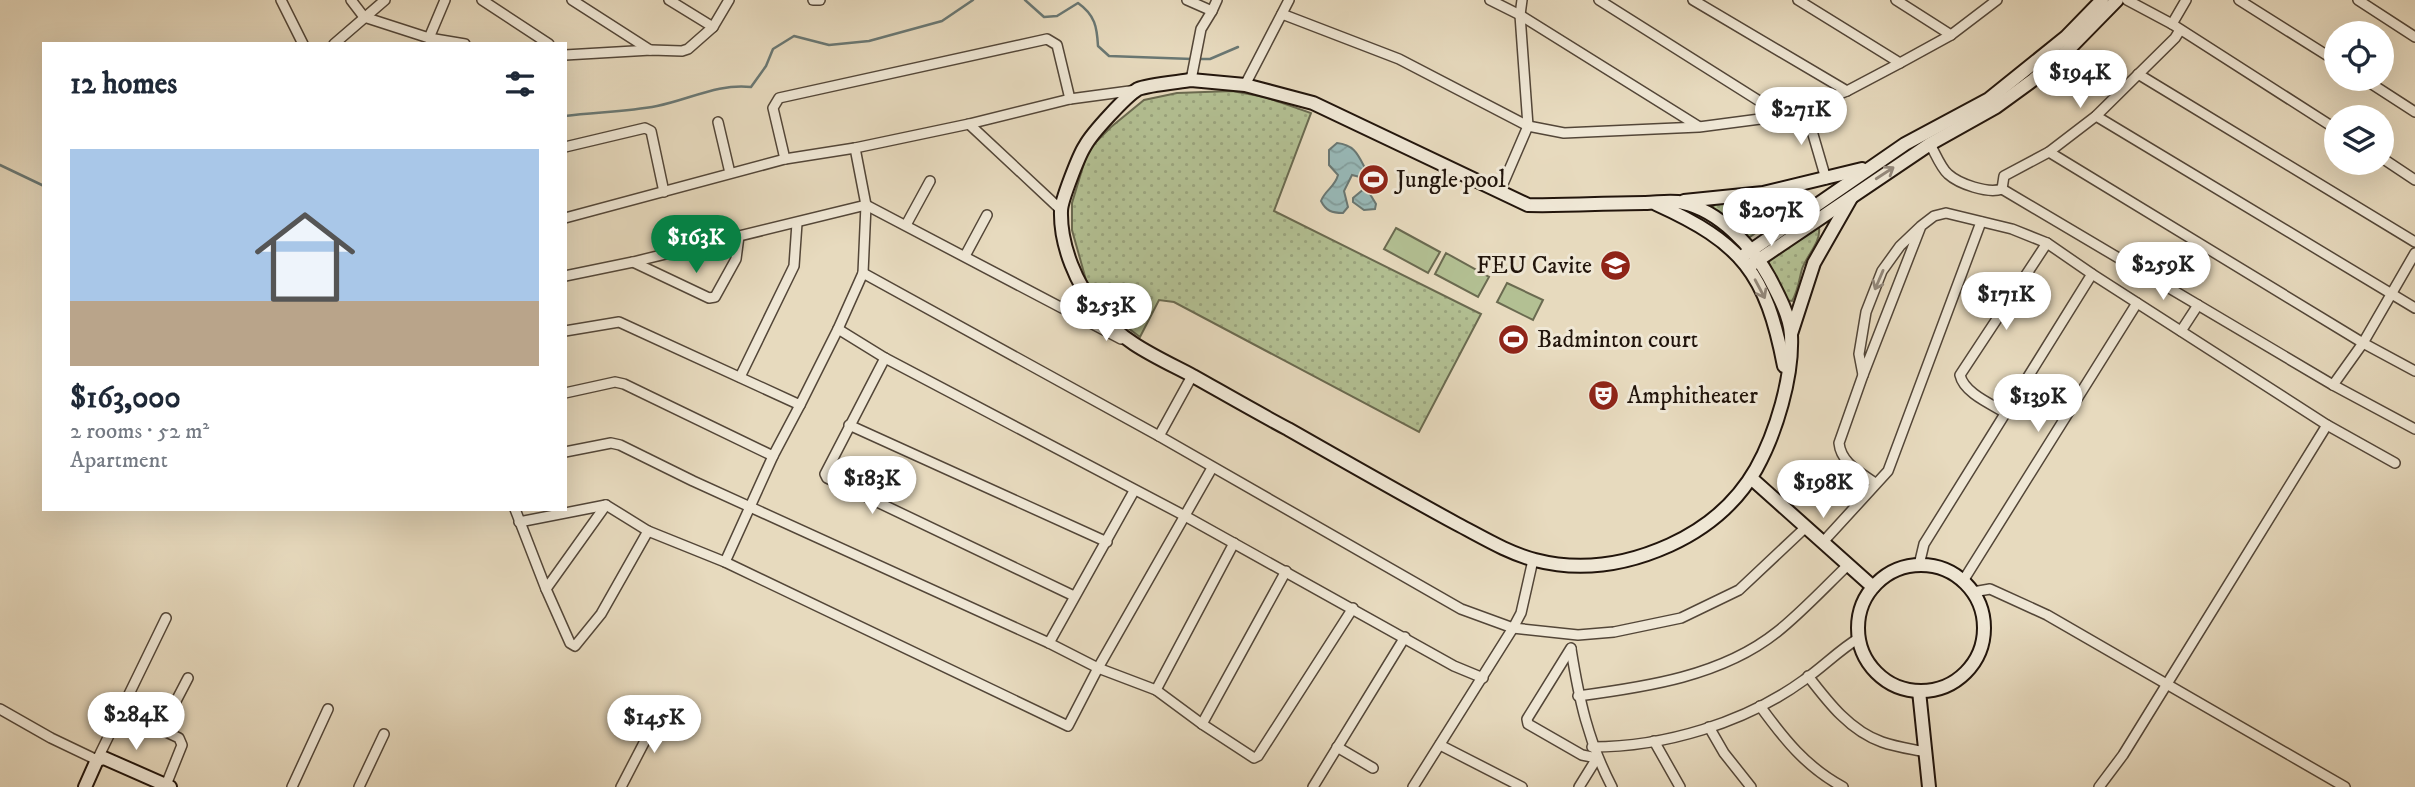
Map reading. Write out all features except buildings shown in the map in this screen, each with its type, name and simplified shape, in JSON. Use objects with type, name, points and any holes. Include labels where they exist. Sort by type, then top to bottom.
[{"type":"street","points":[[281,0],[302,42]]},
{"type":"street","points":[[351,0],[364,17],[429,38],[453,42]]},
{"type":"street","points":[[336,42],[384,0]]},
{"type":"street","points":[[429,38],[445,0]]},
{"type":"street","points":[[482,0],[547,42]]},
{"type":"street","points":[[572,0],[651,50]]},
{"type":"street","points":[[669,0],[713,27]]},
{"type":"street","points":[[567,55],[688,49],[713,27],[729,0]]},
{"type":"street","points":[[813,0],[820,0]]},
{"type":"street","points":[[1187,0],[1212,11]]},
{"type":"street","points":[[1193,74],[1201,29],[1217,0]]},
{"type":"street","points":[[1245,85],[1289,0]]},
{"type":"street","points":[[1490,0],[1520,15],[1699,127]]},
{"type":"street","points":[[1500,191],[1528,126],[1520,15],[1522,0]]},
{"type":"street","points":[[1599,0],[1783,116]]},
{"type":"street","points":[[1692,0],[1847,91]]},
{"type":"street","points":[[1798,0],[1900,63]]},
{"type":"street","points":[[1895,0],[1951,35]]},
{"type":"street","points":[[1282,14],[1399,59],[1528,126],[1564,133],[1699,127],[1783,116],[1847,91],[1900,63],[1951,35],[1997,0]]},
{"type":"street","points":[[1750,259],[1905,144],[1989,99],[2066,37],[2102,0]]},
{"type":"street","points":[[1750,259],[1930,144],[1996,107],[2068,50],[2117,0]]},
{"type":"street","points":[[2127,0],[2176,27],[2324,121]]},
{"type":"street","points":[[2002,189],[2004,176],[2049,152],[2096,116],[2175,38],[2186,0]]},
{"type":"street","points":[[2239,0],[2251,3],[2324,53]]},
{"type":"street","points":[[2358,0],[2415,37]]},
{"type":"street","points":[[785,159],[773,108],[779,98],[1047,39],[1057,45],[1070,99]]},
{"type":"street","points":[[567,217],[785,159],[855,148],[1070,99],[1138,89],[1193,74],[1313,103],[1528,205],[1652,203],[1763,193],[1873,166]]},
{"type":"street","points":[[2138,74],[2415,242]]},
{"type":"street","points":[[1138,89],[1107,118],[1084,147],[1060,209],[1065,241],[1078,283],[1100,314],[1138,348]]},
{"type":"street","points":[[2383,91],[2415,111]]},
{"type":"street","points":[[1805,107],[1826,179]]},
{"type":"street","points":[[2096,116],[2415,308]]},
{"type":"street","points":[[718,121],[730,173]]},
{"type":"street","points":[[969,124],[1060,209]]},
{"type":"street","points":[[567,147],[645,128],[651,131],[664,192]]},
{"type":"street","points":[[1930,144],[1950,176],[1983,190],[1993,192],[2002,189],[2333,385],[2415,429]]},
{"type":"street","points":[[725,562],[773,456],[838,329],[863,273],[866,205],[855,148]]},
{"type":"street","points":[[2049,152],[2363,343],[2415,371]]},
{"type":"street","points":[[2394,166],[2415,180]]},
{"type":"street","points":[[906,225],[930,181]]},
{"type":"street","points":[[567,276],[866,205],[1192,376],[1499,546],[1533,560],[1572,566],[1608,564],[1645,556],[1711,523],[1751,478],[1772,435],[1786,378],[1791,334],[1814,263],[1853,194]]},
{"type":"street","points":[[1681,201],[1713,217],[1750,259],[1783,307],[1791,334]]},
{"type":"street","points":[[1652,203],[1709,231],[1750,259],[1779,337],[1786,378]]},
{"type":"street","points":[[1863,375],[1858,354],[1866,312],[1882,271],[1899,246],[1920,226],[1934,216],[1946,213],[2012,229],[2047,243],[2327,425],[2395,463]]},
{"type":"street","points":[[965,256],[987,215]]},
{"type":"street","points":[[1823,542],[1888,471],[1981,222]]},
{"type":"street","points":[[740,377],[794,266],[797,223]]},
{"type":"street","points":[[1875,484],[1847,463],[1840,454],[1839,443],[1920,226]]},
{"type":"street","points":[[633,262],[709,298],[715,298],[736,259],[739,236]]},
{"type":"street","points":[[2006,413],[1968,389],[1961,381],[1960,375],[2047,243]]},
{"type":"street","points":[[2333,385],[2363,343],[2415,253]]},
{"type":"street","points":[[863,273],[1159,436],[1461,609],[1513,628],[1548,634],[1578,635],[1614,632],[1681,618],[1739,590],[1806,527]]},
{"type":"street","points":[[1919,565],[1924,544],[2092,274]]},
{"type":"street","points":[[1964,581],[2137,303]]},
{"type":"street","points":[[2181,331],[2198,305]]},
{"type":"street","points":[[567,331],[619,322],[800,405]]},
{"type":"street","points":[[838,329],[885,358],[1185,516],[1454,666],[1483,678]]},
{"type":"street","points":[[885,358],[825,474],[828,478],[1074,596]]},
{"type":"street","points":[[1159,436],[1192,376]]},
{"type":"street","points":[[567,393],[615,382],[624,384],[773,456]]},
{"type":"street","points":[[849,425],[1107,542]]},
{"type":"street","points":[[2099,787],[2123,755],[2327,425]]},
{"type":"street","points":[[567,452],[611,443],[620,445],[1098,668],[1156,690],[1254,758],[1353,608]]},
{"type":"street","points":[[519,522],[606,505],[648,531],[725,562],[1065,726],[1071,724],[1098,668],[1212,468]]},
{"type":"street","points":[[1751,478],[1873,587]]},
{"type":"street","points":[[1049,643],[1134,491]]},
{"type":"street","points":[[546,589],[606,505]]},
{"type":"street","points":[[516,511],[546,589],[570,643],[575,646],[601,614],[648,531]]},
{"type":"street","points":[[1156,690],[1234,543]]},
{"type":"street","points":[[1413,787],[1521,613],[1533,560]]},
{"type":"street","points":[[1578,696],[1647,686],[1737,657],[1776,632],[1848,565]]},
{"type":"street","points":[[1919,565],[1935,566],[1964,581],[1982,610],[1984,630],[1980,649],[1971,667],[1956,680],[1938,688],[1919,691],[1886,681],[1873,669],[1864,655],[1859,638],[1860,611],[1873,587],[1894,572],[1919,565]]},
{"type":"street","points":[[1202,724],[1286,571]]},
{"type":"street","points":[[1973,592],[1990,589],[2047,615],[2345,787]]},
{"type":"street","points":[[85,787],[166,618]]},
{"type":"street","points":[[1578,635],[1527,719],[1528,724],[1582,755],[1597,758]]},
{"type":"street","points":[[1313,787],[1405,637]]},
{"type":"street","points":[[1592,747],[1654,741],[1709,727],[1760,706],[1808,677],[1859,638]]},
{"type":"street","points":[[1571,648],[1578,696],[1592,747],[1612,787]]},
{"type":"street","points":[[1808,677],[1835,711],[1860,730],[1880,741],[1925,752]]},
{"type":"street","points":[[0,709],[97,760],[110,758],[168,786],[182,745],[179,738],[164,731],[163,726],[188,678]]},
{"type":"street","points":[[1919,691],[1929,787]]},
{"type":"street","points":[[1760,706],[1806,763],[1843,787]]},
{"type":"street","points":[[292,787],[328,709]]},
{"type":"street","points":[[621,787],[661,710]]},
{"type":"street","points":[[1709,727],[1724,753],[1751,787]]},
{"type":"street","points":[[359,787],[384,734]]},
{"type":"street","points":[[1654,741],[1680,787]]},
{"type":"street","points":[[1440,745],[1522,787]]},
{"type":"street","points":[[1337,747],[1373,768]]},
{"type":"street","points":[[1579,787],[1597,758]]},
{"type":"green space","points":[[1232,91],[1265,97],[1311,113],[1274,211],[1481,314],[1419,432],[1174,302],[1159,300],[1140,337],[1111,315],[1086,280],[1072,230],[1072,203],[1088,150],[1144,100],[1177,93]]},
{"type":"green space","points":[[1800,195],[1801,201],[1747,239],[1710,211],[1715,204]]},
{"type":"green space","points":[[1814,225],[1819,228],[1818,238],[1802,269],[1792,301],[1785,300],[1766,257]]},
{"type":"green space","points":[[1396,228],[1440,252],[1428,273],[1384,249]]},
{"type":"green space","points":[[1446,253],[1489,277],[1478,297],[1435,274]]},
{"type":"green space","points":[[1507,283],[1543,300],[1533,320],[1497,302]]},
{"type":"water","name":"Jungle pool","points":[[1337,143],[1352,148],[1365,168],[1381,170],[1386,178],[1371,188],[1370,194],[1376,204],[1375,209],[1364,210],[1353,202],[1353,198],[1365,188],[1364,178],[1352,175],[1344,191],[1348,207],[1343,213],[1330,211],[1321,201],[1338,175],[1329,165],[1329,150]]},
{"type":"waterway","points":[[567,116],[645,108],[727,87],[751,87],[766,66],[773,49],[794,36],[829,45],[869,41],[942,21],[973,0]]},
{"type":"waterway","points":[[1025,0],[1044,17],[1057,16],[1078,3],[1092,17],[1098,46],[1109,56],[1192,59]]},
{"type":"waterway","points":[[1198,59],[1210,59],[1238,47]]},
{"type":"waterway","points":[[0,165],[42,185]]},
{"type":"place","name":"Jungle pool","points":[[1373,179]]},
{"type":"place","name":"FEU Cavite","points":[[1615,265]]},
{"type":"place","name":"Badminton court","points":[[1514,339]]},
{"type":"place","name":"Amphitheater","points":[[1604,395]]}]
